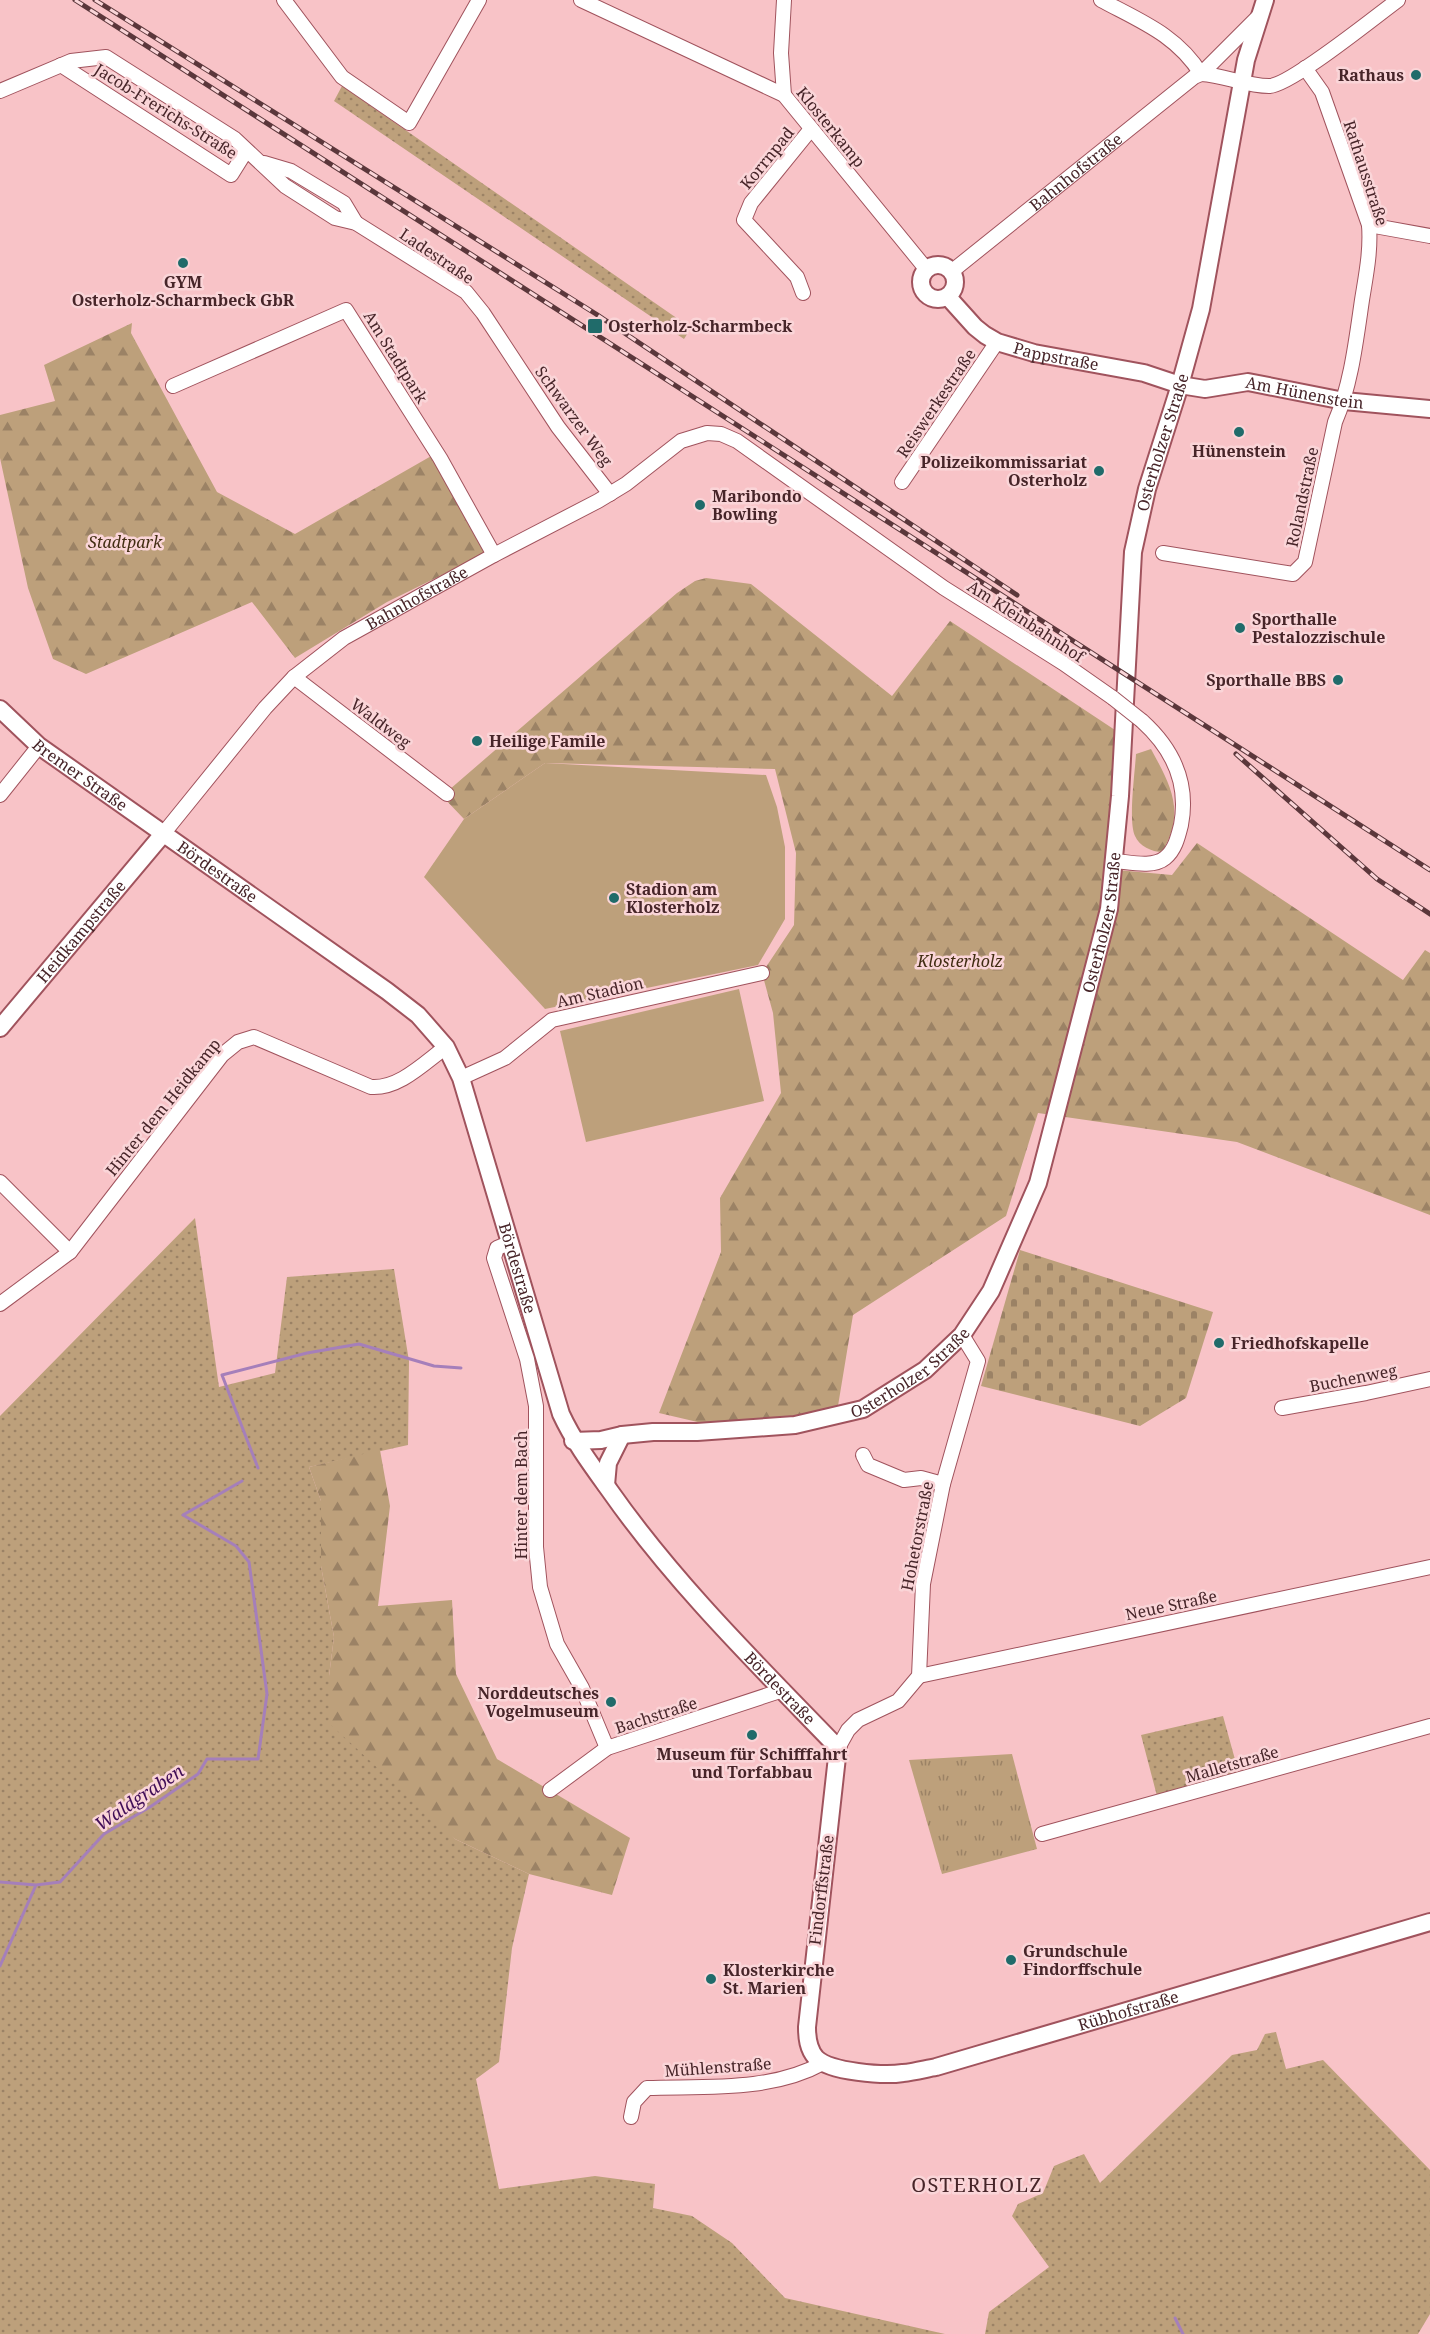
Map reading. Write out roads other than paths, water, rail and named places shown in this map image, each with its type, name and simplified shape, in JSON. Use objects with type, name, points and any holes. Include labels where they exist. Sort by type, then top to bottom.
[{"type":"street","points":[[284,0],[342,77],[409,123],[479,0]]},
{"type":"street","name":"Klosterkamp","points":[[581,0],[784,95],[927,270]]},
{"type":"street","points":[[784,0],[781,53],[784,95]]},
{"type":"street","points":[[1101,0],[1167,35],[1194,62],[1201,74],[1269,86],[1278,85],[1305,68],[1398,0]]},
{"type":"street","name":"Bahnhofstraße","points":[[951,272],[1134,124],[1201,74],[1263,8]]},
{"type":"street","name":"Bahnhofstraße","points":[[1242,81],[1263,8]]},
{"type":"street","name":"Jacob-Frerichs-Straße","points":[[0,91],[61,65],[71,61],[106,57],[235,139],[246,151],[231,175],[61,65]]},
{"type":"street","name":"Rathausstraße","points":[[1305,68],[1322,92],[1369,225],[1369,256],[1344,401]]},
{"type":"street","name":"Osterholzer Straße","points":[[573,1441],[601,1440],[622,1435],[795,1425],[863,1409],[925,1370],[962,1335],[991,1291],[1038,1183],[1109,909],[1120,796],[1133,552],[1147,489],[1201,309],[1242,81]]},
{"type":"street","name":"Korrnpad","points":[[803,293],[797,277],[744,220],[751,203],[811,129]]},
{"type":"street","name":"Ladestraße","points":[[246,151],[285,186],[335,218],[356,223],[466,292],[483,313],[511,357]]},
{"type":"street","points":[[1369,225],[1430,236]]},
{"type":"street","points":[[940,266],[951,272],[954,286],[948,297],[934,299],[925,293],[921,283],[927,270],[940,266]]},
{"type":"street","name":"Pappstraße","points":[[948,297],[975,327],[997,342],[1034,353],[1144,373],[1180,385]]},
{"type":"street","name":"Am Stadtpark","points":[[173,386],[346,310],[440,458],[494,555]]},
{"type":"street","name":"Reiswerkestraße","points":[[902,482],[997,342]]},
{"type":"street","name":"Schwarzer Weg","points":[[511,357],[558,427],[610,494]]},
{"type":"street","name":"Am Hünenstein","points":[[1180,385],[1205,389],[1248,382],[1344,401],[1430,409]]},
{"type":"street","name":"Rolandstraße","points":[[1163,553],[1293,574],[1305,562],[1335,423],[1344,401]]},
{"type":"street","name":"Bahnhofstraße","points":[[163,834],[265,708],[294,677],[344,638],[610,494],[681,441],[707,433],[722,434]]},
{"type":"street","name":"Am Kleinbahnhof","points":[[722,434],[737,441],[944,588],[1063,663],[1142,721],[1168,750],[1183,787],[1183,810],[1178,841],[1165,859],[1151,863],[1115,861]]},
{"type":"street","name":"Waldweg","points":[[294,677],[447,794]]},
{"type":"street","name":"Bremer Straße","points":[[0,709],[39,746],[163,834]]},
{"type":"street","points":[[0,795],[39,746]]},
{"type":"street","name":"Heidkampstraße","points":[[0,1028],[163,834]]},
{"type":"street","name":"Bördestraße","points":[[163,834],[395,997],[418,1015],[446,1047],[460,1078],[561,1414],[573,1441],[628,1517],[687,1588],[838,1748]]},
{"type":"street","name":"Am Stadion","points":[[460,1078],[505,1058],[552,1020],[762,973]]},
{"type":"street","name":"Hinter dem Heidkamp","points":[[0,1305],[70,1252],[222,1055],[238,1042],[254,1037],[371,1087],[383,1088],[395,1084],[446,1047]]},
{"type":"street","points":[[0,1182],[70,1252]]},
{"type":"street","name":"Hinter dem Bach","points":[[509,1243],[497,1248],[494,1258],[527,1359],[536,1406],[536,1547],[540,1587],[557,1644],[582,1688],[607,1748]]},
{"type":"street","name":"Hohetorstraße","points":[[919,1676],[923,1584],[943,1484],[978,1361],[962,1335]]},
{"type":"street","name":"Buchenweg","points":[[1282,1408],[1430,1379]]},
{"type":"street","points":[[606,1485],[608,1463],[622,1435]]},
{"type":"street","points":[[862,1455],[868,1465],[904,1480],[921,1478],[943,1484]]},
{"type":"street","name":"Neue Straße","points":[[919,1676],[1430,1567]]},
{"type":"street","points":[[838,1748],[848,1730],[858,1719],[898,1701],[919,1676]]},
{"type":"street","name":"Bachstraße","points":[[550,1790],[607,1748],[783,1690]]},
{"type":"street","name":"Malletstraße","points":[[1042,1834],[1430,1726]]},
{"type":"street","name":"Findorffstraße","points":[[823,2063],[811,2051],[807,2041],[807,2027],[838,1748]]},
{"type":"street","name":"Rübhofstraße","points":[[823,2063],[846,2070],[895,2073],[936,2067],[1430,1922]]},
{"type":"street","name":"Mühlenstraße","points":[[631,2117],[634,2102],[647,2088],[778,2080],[805,2073],[823,2063]]},
{"type":"waterway","name":"Waldgraben","points":[[258,1468],[222,1375],[307,1353],[359,1344],[434,1366],[461,1368]]},
{"type":"waterway","name":"Waldgraben","points":[[0,1966],[36,1885],[60,1882],[104,1834],[150,1807],[198,1774],[207,1759],[258,1759],[267,1694],[249,1562],[236,1546],[183,1515],[242,1481]]},
{"type":"waterway","points":[[0,1882],[36,1885]]},
{"type":"waterway","points":[[1175,2318],[1183,2334]]},
{"type":"railway","points":[[75,0],[1430,870]]},
{"type":"railway","points":[[95,0],[596,314],[1017,595]]},
{"type":"railway","points":[[1236,754],[1377,879],[1430,914]]},
{"type":"place","name":"Rathaus","points":[[1416,75]]},
{"type":"place","name":"GYM Osterholz-Scharmbeck GbR","points":[[183,263]]},
{"type":"place","name":"Osterholz-Scharmbeck","points":[[595,326]]},
{"type":"place","name":"Hünenstein","points":[[1239,432]]},
{"type":"place","name":"Polizeikommissariat Osterholz","points":[[1099,471]]},
{"type":"place","name":"Maribondo Bowling","points":[[700,505]]},
{"type":"place","name":"Sporthalle Pestalozzischule","points":[[1240,628]]},
{"type":"place","name":"Sporthalle BBS","points":[[1338,680]]},
{"type":"place","name":"Heilige Famile","points":[[477,741]]},
{"type":"place","name":"Stadion am Klosterholz","points":[[614,898]]},
{"type":"place","name":"Friedhofskapelle","points":[[1219,1343]]},
{"type":"place","name":"Norddeutsches Vogelmuseum","points":[[611,1702]]},
{"type":"place","name":"Museum für Schifffahrt und Torfabbau","points":[[752,1735]]},
{"type":"place","name":"Grundschule Findorffschule","points":[[1011,1960]]},
{"type":"place","name":"Klosterkirche St. Marien","points":[[711,1979]]},
{"type":"district","name":"OSTERHOLZ","points":[[977,2184]]},
{"type":"park label","name":"Stadtpark","points":[[125,542]]},
{"type":"park label","name":"Klosterholz","points":[[960,961]]}]
